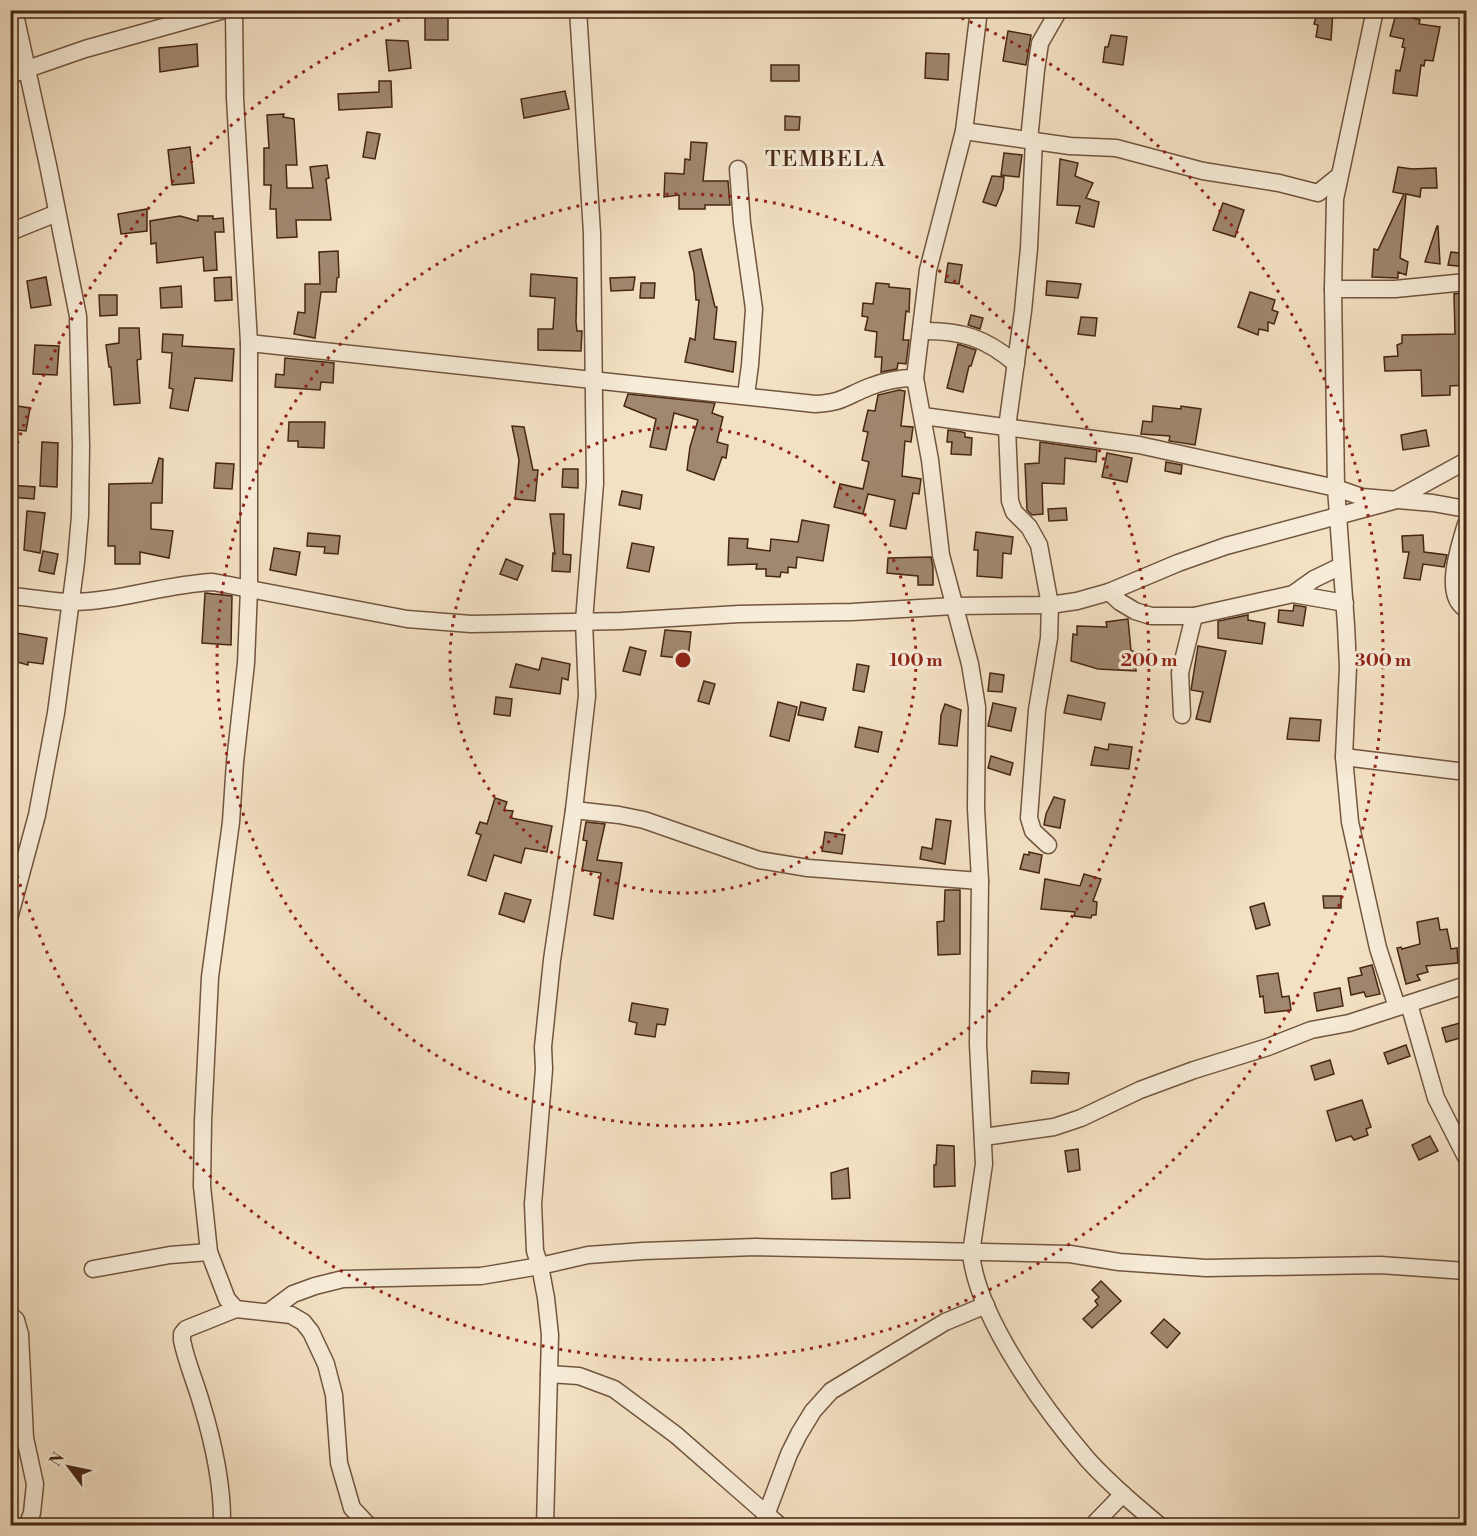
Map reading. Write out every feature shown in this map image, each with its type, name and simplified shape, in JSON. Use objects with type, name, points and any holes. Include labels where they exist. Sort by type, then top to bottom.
[{"type":"street","points":[[10,915],[37,815],[56,713],[71,602],[80,516],[81,364],[78,316],[57,213],[18,73],[14,10]]},
{"type":"street","points":[[18,73],[85,49],[224,10]]},
{"type":"street","points":[[234,10],[235,98],[249,343],[249,589],[246,663],[231,822],[210,977],[202,1186],[209,1252],[226,1299],[236,1310]]},
{"type":"street","points":[[545,1526],[550,1335],[540,1266],[535,1251],[533,1204],[544,1069],[543,1047],[552,960],[574,810],[587,696],[584,621],[596,483],[592,233],[578,10]]},
{"type":"street","points":[[979,10],[964,131],[928,270],[915,378],[930,460],[941,555],[970,664],[977,707],[976,808],[980,881],[978,1044],[984,1164],[971,1253],[972,1266],[986,1305],[1008,1348],[1050,1410],[1089,1460],[1160,1526]]},
{"type":"street","points":[[1048,845],[1033,831],[1029,818],[1037,710],[1049,638],[1050,605],[1039,545],[1029,527],[1014,512],[1010,501],[1007,427],[1029,248],[1036,70],[1040,43],[1059,10]]},
{"type":"street","points":[[1375,10],[1366,60],[1339,176],[1334,221],[1336,488],[1348,667],[1344,757],[1350,822],[1378,948],[1403,1005],[1436,1098],[1467,1157]]},
{"type":"street","points":[[964,131],[1070,146],[1116,148],[1203,171],[1279,183],[1318,193],[1334,221]]},
{"type":"street","points":[[738,169],[753,309],[746,395]]},
{"type":"street","points":[[1318,193],[1339,176]]},
{"type":"street","points":[[10,232],[57,213]]},
{"type":"street","points":[[1333,289],[1395,289],[1467,282]]},
{"type":"street","points":[[921,331],[944,330],[971,336],[995,347],[1016,364]]},
{"type":"street","points":[[249,343],[410,362],[595,378],[816,404],[850,398],[881,383],[902,378],[915,378]]},
{"type":"street","points":[[923,416],[1139,445],[1336,488],[1362,497],[1392,501],[1432,502],[1467,510]]},
{"type":"street","points":[[10,596],[71,602],[213,582],[407,619],[516,624],[739,614],[863,612],[954,606],[1050,605],[1077,601],[1109,592],[1226,546],[1392,501],[1467,460]]},
{"type":"street","points":[[1467,524],[1454,575],[1457,598],[1467,609]]},
{"type":"street","points":[[1293,594],[1314,579],[1341,566]]},
{"type":"street","points":[[1109,592],[1135,611],[1150,616],[1194,616],[1293,594],[1345,603]]},
{"type":"street","points":[[1182,715],[1180,673],[1194,616]]},
{"type":"street","points":[[1344,757],[1467,772]]},
{"type":"street","points":[[574,810],[644,820],[759,860],[808,868],[980,881]]},
{"type":"street","points":[[984,1137],[1054,1127],[1081,1118],[1140,1090],[1194,1070],[1268,1047],[1311,1030],[1348,1023],[1467,985]]},
{"type":"street","points":[[270,1311],[293,1294],[343,1280],[481,1276],[588,1255],[756,1246],[1070,1254],[1119,1262],[1206,1268],[1380,1265],[1467,1271]]},
{"type":"street","points":[[93,1269],[170,1255],[209,1252]]},
{"type":"street","points":[[764,1520],[799,1434],[813,1411],[831,1391],[945,1322],[986,1305]]},
{"type":"street","points":[[222,1526],[216,1465],[182,1334],[186,1329],[236,1310],[270,1311],[291,1315],[303,1322],[311,1332],[326,1364],[334,1395],[339,1463],[352,1508],[353,1526]]},
{"type":"street","points":[[10,1314],[16,1320],[20,1334],[25,1438],[35,1484],[32,1512],[27,1526]]},
{"type":"street","points":[[549,1374],[579,1377],[614,1389],[676,1435],[764,1520],[780,1526]]},
{"type":"street","points":[[1092,1526],[1123,1494]]},
{"type":"street","points":[[352,1508],[369,1526]]},
{"type":"building","points":[[425,10],[448,10],[448,40],[425,40]]},
{"type":"building","points":[[1318,10],[1333,10],[1331,40],[1316,37],[1318,25],[1314,24]]},
{"type":"building","points":[[1396,14],[1420,20],[1419,24],[1440,27],[1433,61],[1425,60],[1424,66],[1421,65],[1417,96],[1393,93],[1396,70],[1400,71],[1405,48],[1402,47],[1404,39],[1390,36]]},
{"type":"building","points":[[1008,31],[1031,35],[1026,65],[1003,61]]},
{"type":"building","points":[[1111,35],[1127,37],[1123,65],[1103,62],[1105,47],[1108,47]]},
{"type":"building","points":[[386,40],[408,41],[411,68],[389,71]]},
{"type":"building","points":[[197,44],[198,66],[160,72],[159,48]]},
{"type":"building","points":[[926,53],[949,54],[948,80],[925,78]]},
{"type":"building","points":[[771,65],[799,65],[799,81],[771,81]]},
{"type":"building","points":[[379,81],[391,81],[392,107],[339,110],[338,94],[379,92]]},
{"type":"building","points":[[565,91],[569,109],[524,118],[521,99]]},
{"type":"building","points":[[284,114],[283,117],[294,119],[297,165],[286,165],[287,188],[313,188],[310,167],[327,165],[329,178],[326,179],[331,220],[296,220],[297,237],[277,238],[276,209],[270,209],[271,185],[264,185],[264,148],[269,148],[267,115]]},
{"type":"building","points":[[785,116],[800,117],[799,130],[785,130]]},
{"type":"building","points":[[367,132],[380,134],[375,159],[363,157]]},
{"type":"building","points":[[691,142],[707,143],[703,181],[728,181],[730,205],[705,205],[705,209],[679,209],[679,195],[664,197],[665,173],[684,174],[685,159],[690,160]]},
{"type":"building","points":[[190,147],[194,183],[172,185],[168,150]]},
{"type":"building","points":[[1004,153],[1022,155],[1019,177],[1001,175]]},
{"type":"building","points":[[1060,159],[1078,163],[1075,176],[1093,183],[1086,198],[1099,202],[1094,227],[1076,223],[1080,206],[1057,205]]},
{"type":"building","points":[[1398,167],[1436,168],[1437,188],[1421,188],[1420,197],[1406,194],[1400,258],[1408,262],[1406,275],[1398,272],[1398,278],[1372,277],[1374,249],[1378,250],[1404,194],[1393,192]]},
{"type":"building","points":[[992,176],[1004,177],[1003,189],[996,206],[983,202]]},
{"type":"building","points":[[1223,203],[1244,210],[1235,237],[1213,230]]},
{"type":"building","points":[[147,209],[147,231],[121,234],[118,214]]},
{"type":"building","points":[[180,216],[198,221],[198,216],[223,218],[224,232],[215,232],[217,270],[204,271],[203,257],[157,263],[156,243],[151,244],[150,221]]},
{"type":"building","points":[[1438,226],[1440,264],[1425,262]]},
{"type":"building","points":[[701,249],[715,307],[717,307],[714,339],[736,342],[733,372],[685,362],[690,338],[695,340],[699,300],[696,300],[694,273],[689,252]]},
{"type":"building","points":[[338,251],[339,277],[336,292],[321,292],[315,338],[294,334],[298,312],[305,313],[305,284],[320,284],[319,252]]},
{"type":"building","points":[[1451,252],[1467,254],[1467,267],[1448,265]]},
{"type":"building","points":[[948,263],[962,265],[959,284],[945,282]]},
{"type":"building","points":[[531,274],[577,278],[576,322],[577,331],[582,331],[581,351],[538,350],[538,329],[553,329],[555,298],[530,296]]},
{"type":"building","points":[[46,277],[51,305],[31,308],[27,281]]},
{"type":"building","points":[[231,277],[232,300],[215,301],[214,278]]},
{"type":"building","points":[[635,277],[633,290],[611,291],[610,278]]},
{"type":"building","points":[[1047,281],[1081,284],[1078,298],[1046,295]]},
{"type":"building","points":[[641,283],[655,283],[654,298],[640,298]]},
{"type":"building","points":[[876,283],[910,289],[909,312],[906,311],[903,340],[909,340],[906,364],[898,363],[897,369],[881,372],[882,357],[875,357],[877,332],[865,330],[868,317],[862,316],[863,303],[873,304]]},
{"type":"building","points":[[181,286],[182,307],[161,308],[160,288]]},
{"type":"building","points":[[1250,292],[1275,300],[1272,310],[1278,312],[1274,324],[1268,322],[1268,331],[1259,329],[1258,335],[1238,327]]},
{"type":"building","points":[[1467,292],[1467,385],[1450,386],[1450,395],[1422,396],[1421,370],[1385,371],[1384,357],[1398,356],[1397,345],[1402,343],[1402,335],[1455,334],[1454,294]]},
{"type":"building","points":[[99,295],[117,295],[117,315],[100,316]]},
{"type":"building","points":[[971,315],[983,318],[980,329],[968,325]]},
{"type":"building","points":[[1081,317],[1097,318],[1095,336],[1078,334]]},
{"type":"building","points":[[119,328],[139,328],[141,359],[137,360],[140,403],[114,405],[111,367],[109,367],[106,345],[119,343]]},
{"type":"building","points":[[163,334],[183,335],[182,346],[234,349],[232,381],[195,378],[188,411],[170,408],[173,389],[169,388],[172,353],[162,352]]},
{"type":"building","points":[[958,344],[976,350],[971,366],[969,366],[963,392],[947,388]]},
{"type":"building","points":[[35,345],[59,346],[57,375],[33,374]]},
{"type":"building","points":[[285,358],[334,363],[333,383],[321,382],[320,390],[275,387],[276,374],[284,375]]},
{"type":"building","points":[[899,390],[905,391],[901,426],[913,427],[911,442],[905,441],[902,476],[921,479],[919,494],[913,493],[906,529],[890,526],[895,500],[868,494],[863,514],[834,507],[840,484],[863,489],[869,462],[862,460],[868,432],[863,431],[868,410],[875,411],[878,395]]},
{"type":"building","points":[[628,394],[715,403],[712,413],[723,417],[717,442],[728,445],[726,458],[722,457],[714,480],[687,470],[690,447],[698,420],[674,413],[666,450],[650,447],[656,419],[624,406]]},
{"type":"building","points":[[10,405],[30,408],[26,431],[10,429]]},
{"type":"building","points":[[1153,406],[1201,409],[1195,445],[1169,441],[1170,436],[1141,434],[1143,421],[1152,422]]},
{"type":"building","points":[[289,422],[325,422],[324,448],[298,447],[298,441],[288,441]]},
{"type":"building","points":[[512,426],[524,427],[533,470],[538,470],[535,501],[515,499],[519,460]]},
{"type":"building","points":[[948,430],[965,433],[965,437],[972,438],[971,455],[951,454],[952,442],[947,442]]},
{"type":"building","points":[[1426,430],[1429,446],[1403,450],[1401,435]]},
{"type":"building","points":[[42,442],[58,443],[57,487],[40,486]]},
{"type":"building","points":[[1040,442],[1097,450],[1096,462],[1065,458],[1064,484],[1042,483],[1043,514],[1032,515],[1027,510],[1025,464],[1039,463]]},
{"type":"building","points":[[1107,453],[1132,458],[1127,482],[1102,477]]},
{"type":"building","points":[[159,458],[163,459],[162,503],[151,503],[151,529],[173,531],[169,558],[140,552],[140,564],[115,564],[115,546],[108,546],[109,484],[152,483]]},
{"type":"building","points":[[1166,462],[1182,465],[1181,474],[1165,471]]},
{"type":"building","points":[[216,463],[234,464],[232,489],[214,488]]},
{"type":"building","points":[[563,469],[578,469],[578,488],[562,487]]},
{"type":"building","points":[[10,485],[35,487],[34,499],[10,497]]},
{"type":"building","points":[[622,491],[642,495],[640,509],[619,505]]},
{"type":"building","points":[[1066,508],[1067,520],[1049,521],[1048,509]]},
{"type":"building","points":[[27,511],[45,513],[40,553],[24,550]]},
{"type":"building","points":[[550,514],[564,514],[563,554],[571,555],[570,572],[552,571],[553,553],[555,554]]},
{"type":"building","points":[[802,520],[829,525],[823,561],[797,557],[796,568],[788,567],[788,573],[781,572],[780,577],[766,576],[766,569],[756,569],[757,564],[728,565],[729,538],[748,539],[747,548],[770,551],[771,539],[798,542]]},
{"type":"building","points":[[976,532],[1013,537],[1011,554],[1003,553],[1002,578],[977,576],[978,550],[974,550]]},
{"type":"building","points":[[308,533],[340,536],[338,554],[324,553],[325,547],[307,546]]},
{"type":"building","points":[[1423,535],[1424,552],[1447,555],[1444,567],[1423,564],[1420,580],[1404,578],[1409,552],[1403,552],[1402,536]]},
{"type":"building","points":[[632,543],[654,547],[649,572],[627,568]]},
{"type":"building","points":[[274,548],[300,552],[296,575],[270,570]]},
{"type":"building","points":[[43,551],[58,554],[54,574],[39,571]]},
{"type":"building","points":[[931,557],[933,585],[918,585],[918,576],[887,573],[888,558]]},
{"type":"building","points":[[506,559],[523,566],[517,580],[500,574]]},
{"type":"building","points":[[205,593],[232,596],[231,645],[202,643]]},
{"type":"building","points":[[1294,605],[1306,607],[1303,626],[1278,622],[1279,610],[1293,611]]},
{"type":"building","points":[[1248,615],[1248,620],[1265,623],[1262,644],[1218,638],[1218,621]]},
{"type":"building","points":[[1128,619],[1132,659],[1136,659],[1136,671],[1098,669],[1071,661],[1073,634],[1077,635],[1077,626],[1107,627],[1106,622]]},
{"type":"building","points":[[665,630],[691,632],[688,659],[661,656]]},
{"type":"building","points":[[10,632],[47,638],[43,664],[28,662],[28,665],[10,660]]},
{"type":"building","points":[[1198,646],[1226,651],[1210,722],[1196,719],[1203,692],[1191,690]]},
{"type":"building","points":[[630,647],[646,651],[640,675],[623,671]]},
{"type":"building","points":[[542,658],[570,664],[568,680],[562,678],[560,694],[510,687],[516,664],[539,670]]},
{"type":"building","points":[[857,664],[869,666],[864,692],[853,690]]},
{"type":"building","points":[[990,673],[1004,675],[1002,692],[988,691]]},
{"type":"building","points":[[704,681],[715,684],[709,704],[698,701]]},
{"type":"building","points":[[1068,695],[1105,703],[1101,720],[1064,713]]},
{"type":"building","points":[[496,697],[512,699],[510,716],[494,714]]},
{"type":"building","points":[[778,702],[797,707],[789,741],[770,736]]},
{"type":"building","points":[[801,702],[826,708],[823,720],[798,715]]},
{"type":"building","points":[[993,703],[1016,708],[1011,731],[988,726]]},
{"type":"building","points":[[945,704],[961,710],[957,746],[939,744],[941,715]]},
{"type":"building","points":[[1290,718],[1321,720],[1319,741],[1287,739]]},
{"type":"building","points":[[859,727],[882,732],[878,752],[855,747]]},
{"type":"building","points":[[1109,744],[1132,747],[1129,769],[1091,765],[1095,747],[1108,750]]},
{"type":"building","points":[[991,756],[1013,763],[1010,775],[988,768]]},
{"type":"building","points":[[1054,797],[1065,800],[1060,828],[1044,825],[1046,814]]},
{"type":"building","points":[[495,798],[507,802],[504,810],[513,811],[511,818],[552,826],[547,852],[525,848],[521,863],[494,855],[486,881],[468,875],[481,835],[476,833],[480,822],[487,824]]},
{"type":"building","points":[[936,819],[951,821],[945,864],[920,859],[922,847],[932,849]]},
{"type":"building","points":[[586,822],[605,824],[597,860],[622,863],[613,919],[594,915],[601,873],[582,870],[587,841],[583,840]]},
{"type":"building","points":[[825,832],[845,835],[842,854],[822,851]]},
{"type":"building","points":[[1029,852],[1042,855],[1039,873],[1020,869],[1024,854],[1029,855]]},
{"type":"building","points":[[1084,874],[1101,879],[1093,901],[1097,902],[1096,915],[1092,915],[1091,918],[1074,916],[1075,912],[1041,909],[1045,879],[1080,886]]},
{"type":"building","points":[[945,890],[960,890],[960,954],[938,955],[937,922],[944,921]]},
{"type":"building","points":[[505,893],[531,900],[524,922],[499,914]]},
{"type":"building","points":[[1323,896],[1341,896],[1341,908],[1324,908]]},
{"type":"building","points":[[1264,903],[1270,925],[1256,929],[1250,907]]},
{"type":"building","points":[[1438,918],[1440,930],[1447,929],[1451,949],[1457,948],[1458,963],[1426,966],[1428,972],[1417,975],[1420,980],[1406,984],[1397,948],[1402,949],[1420,944],[1417,922]]},
{"type":"building","points":[[1372,965],[1380,994],[1366,997],[1364,992],[1351,995],[1348,978],[1362,975],[1360,968]]},
{"type":"building","points":[[1278,973],[1282,997],[1289,996],[1291,1010],[1265,1013],[1257,976]]},
{"type":"building","points":[[1340,988],[1343,1006],[1317,1011],[1314,993]]},
{"type":"building","points":[[632,1003],[668,1009],[665,1025],[657,1024],[655,1037],[635,1034],[637,1023],[629,1021]]},
{"type":"building","points":[[1467,1021],[1467,1036],[1446,1042],[1442,1028]]},
{"type":"building","points":[[1406,1045],[1410,1056],[1388,1064],[1384,1053]]},
{"type":"building","points":[[1330,1060],[1334,1074],[1315,1080],[1311,1066]]},
{"type":"building","points":[[1032,1071],[1069,1073],[1068,1084],[1031,1083]]},
{"type":"building","points":[[1362,1100],[1371,1127],[1366,1129],[1368,1135],[1354,1140],[1351,1136],[1336,1141],[1327,1111]]},
{"type":"building","points":[[1430,1136],[1438,1151],[1419,1160],[1412,1145]]},
{"type":"building","points":[[937,1145],[954,1146],[955,1186],[934,1187]]},
{"type":"building","points":[[1078,1149],[1080,1170],[1068,1172],[1065,1151]]},
{"type":"building","points":[[848,1168],[850,1198],[832,1199],[831,1173]]},
{"type":"building","points":[[1101,1281],[1121,1301],[1092,1328],[1083,1319],[1098,1305],[1095,1301],[1099,1297],[1092,1290]]},
{"type":"building","points":[[1164,1319],[1180,1333],[1167,1348],[1151,1333]]},
{"type":"district","name":"TEMBELA","points":[[826,159]]}]
